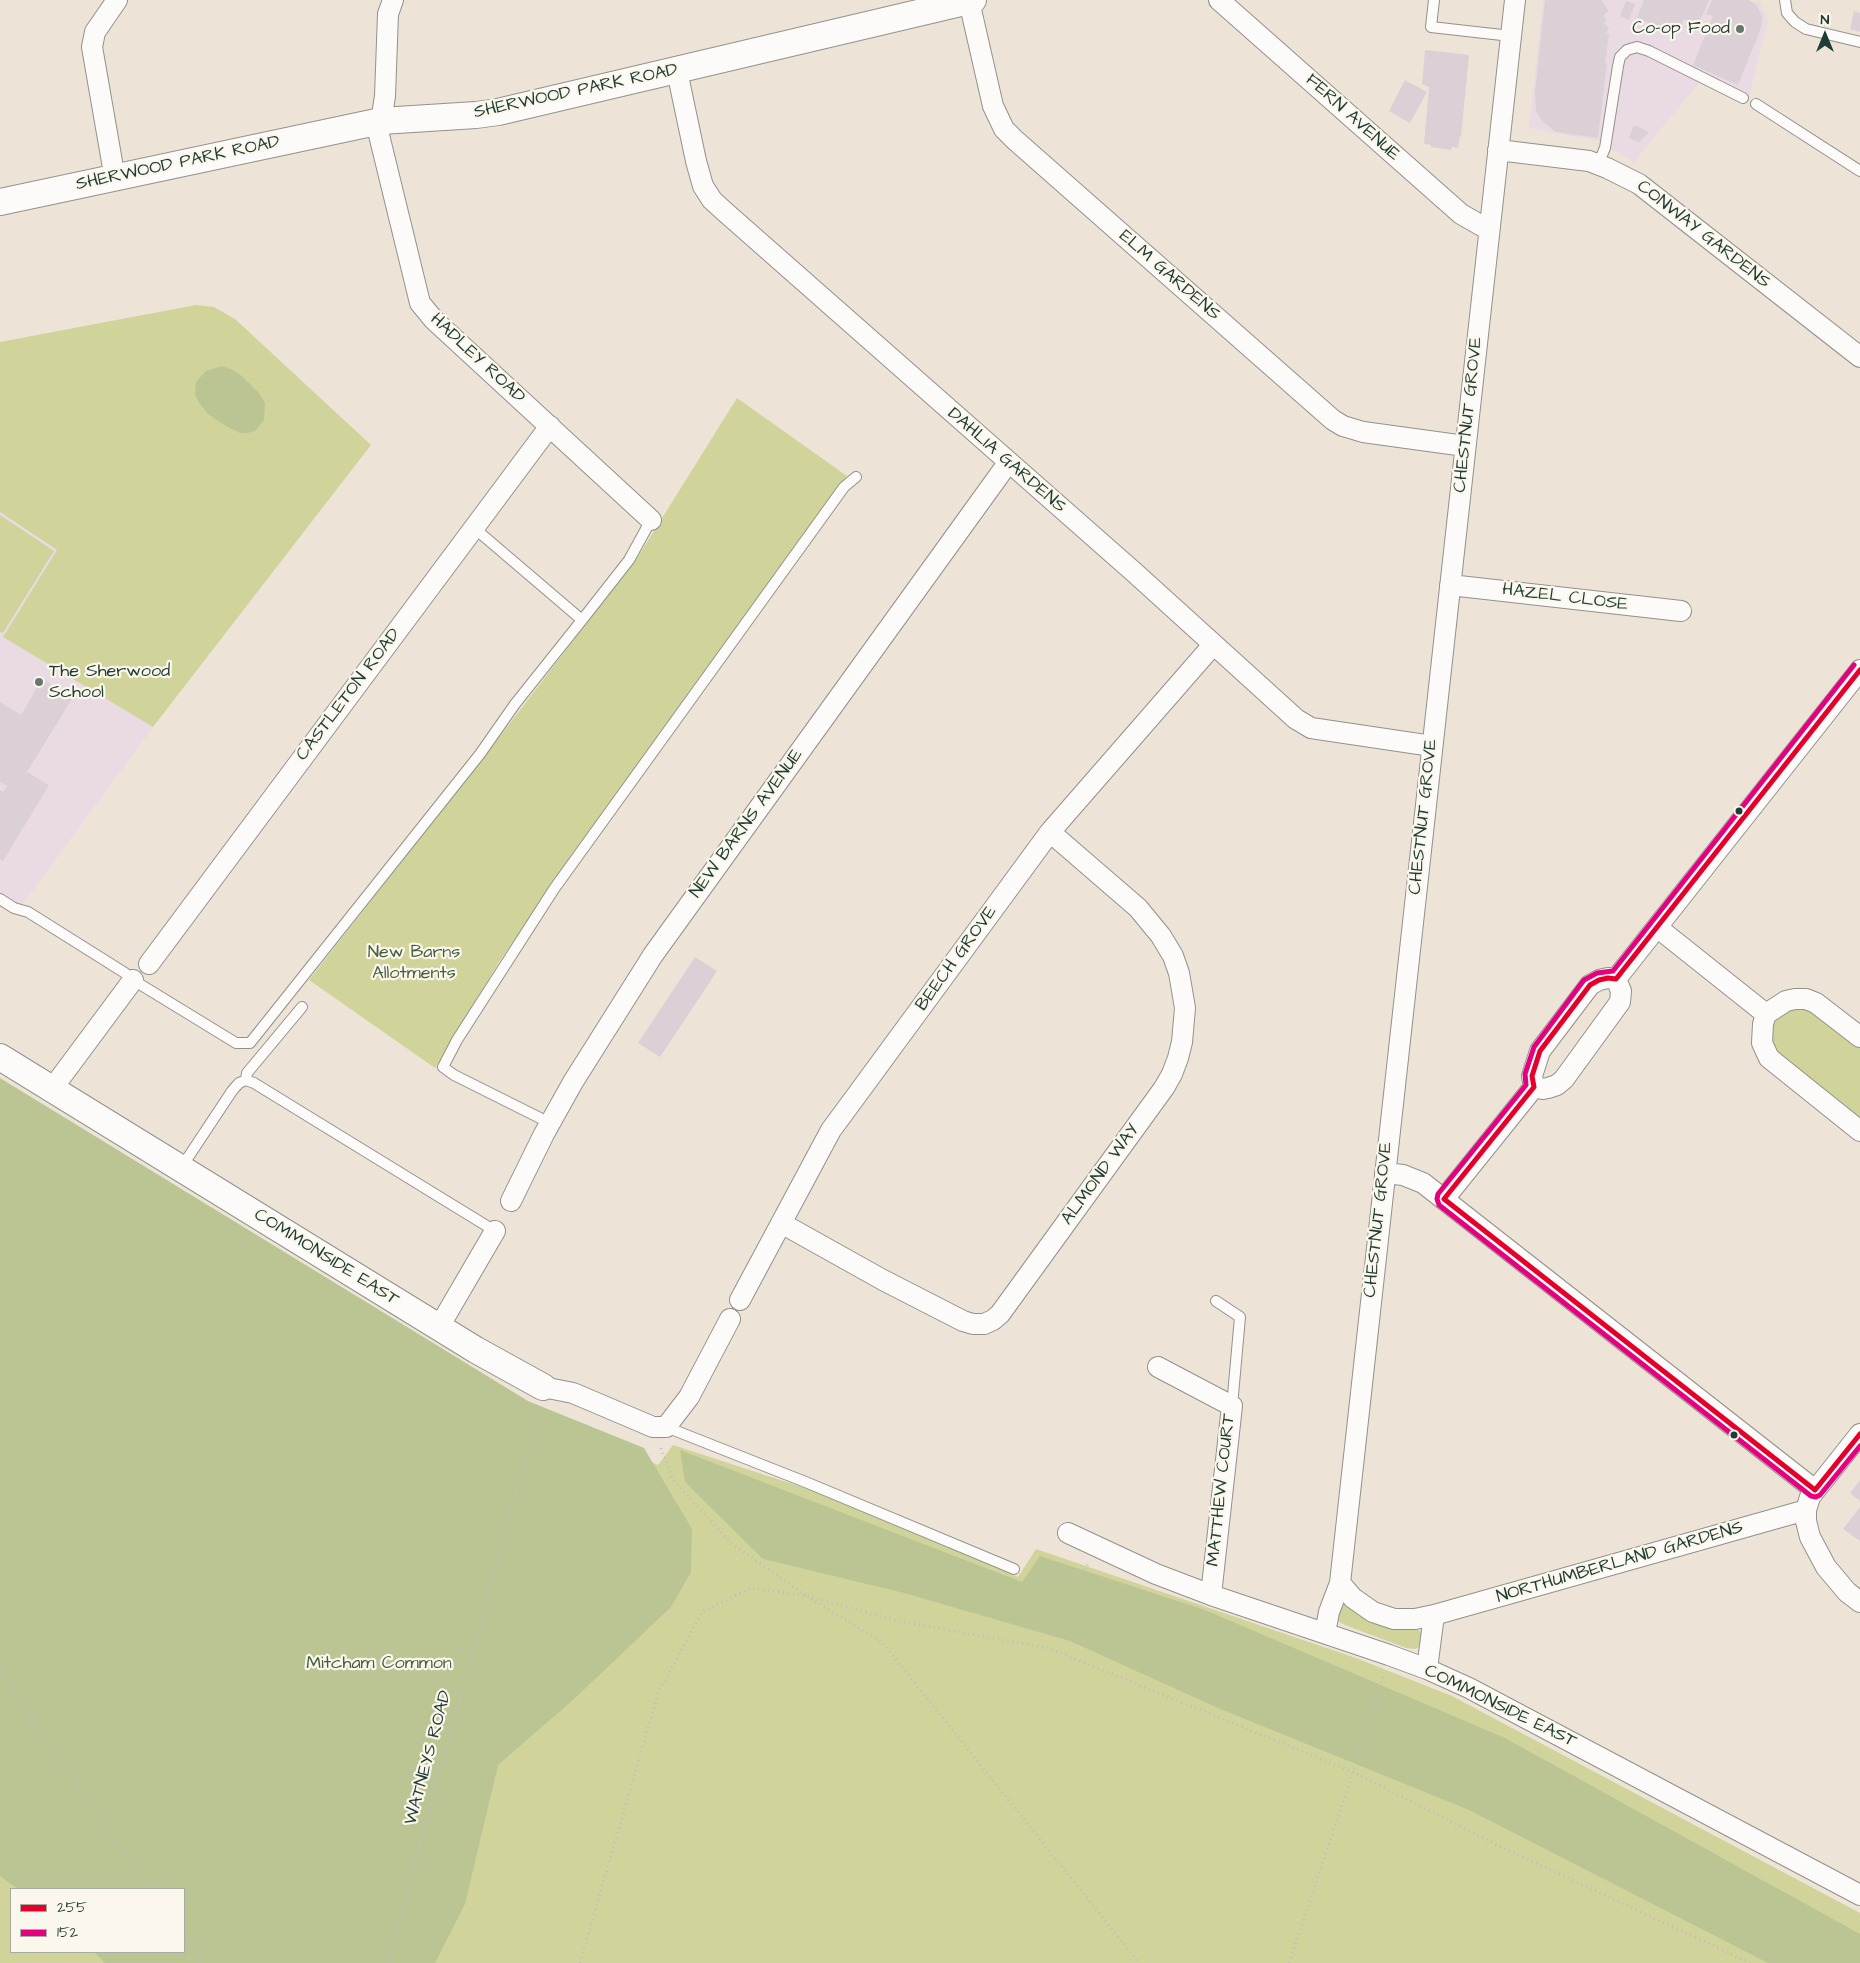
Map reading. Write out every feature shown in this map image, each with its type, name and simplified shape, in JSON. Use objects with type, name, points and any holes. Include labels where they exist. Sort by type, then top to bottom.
[{"type":"street","points":[[115,179],[92,47],[95,32],[117,0]]},
{"type":"street","name":"HADLEY ROAD","points":[[393,0],[388,14],[385,96],[380,143],[420,303],[434,320],[651,520]]},
{"type":"street","name":"SHERWOOD PARK ROAD","points":[[0,202],[381,121],[498,112],[971,0]]},
{"type":"street","name":"ELM GARDENS","points":[[971,0],[993,106],[1004,129],[1015,140],[1333,420],[1351,429],[1363,432],[1465,446]]},
{"type":"street","name":"FERN AVENUE","points":[[1219,0],[1461,214],[1489,230]]},
{"type":"street","name":"CHESTNUT GROVE","points":[[1325,1632],[1329,1612],[1340,1584],[1515,0]]},
{"type":"street","name":"DAHLIA GARDENS","points":[[677,71],[696,161],[703,186],[712,200],[1134,573],[1296,719],[1312,728],[1432,746]]},
{"type":"street","name":"CONWAY GARDENS","points":[[1498,150],[1578,158],[1624,175],[1650,190],[1860,358]]},
{"type":"street","name":"CASTLETON ROAD","points":[[149,964],[550,426]]},
{"type":"street","name":"NEW BARNS AVENUE","points":[[510,1201],[550,1123],[610,1022],[653,955],[1008,463]]},
{"type":"street","name":"HAZEL CLOSE","points":[[1450,585],[1680,611]]},
{"type":"street","name":"BEECH GROVE","points":[[740,1300],[837,1122],[1050,832],[1213,645]]},
{"type":"street","points":[[1616,979],[1860,670]]},
{"type":"street","name":"ALMOND WAY","points":[[781,1223],[963,1322],[984,1324],[1000,1314],[1164,1088],[1178,1058],[1182,1042],[1185,1008],[1181,981],[1172,956],[1151,922],[1138,908],[1050,832]]},
{"type":"street","points":[[1658,928],[1766,1014]]},
{"type":"street","points":[[1444,1199],[1534,1087],[1532,1076],[1534,1064],[1540,1051],[1590,985],[1599,980],[1616,979]]},
{"type":"street","points":[[1534,1087],[1548,1088],[1564,1078],[1620,1002],[1621,991],[1616,979]]},
{"type":"street","points":[[52,1089],[133,980]]},
{"type":"street","points":[[1860,1037],[1816,1003],[1806,999],[1795,999],[1776,1005],[1766,1014],[1763,1024],[1762,1042],[1769,1058],[1860,1131]]},
{"type":"street","name":"COMMONSIDE EAST","points":[[0,1058],[439,1328],[543,1387],[573,1394],[659,1427]]},
{"type":"street","points":[[1385,1173],[1414,1178],[1444,1199],[1815,1490]]},
{"type":"street","points":[[439,1328],[495,1231]]},
{"type":"street","points":[[659,1427],[689,1397],[730,1319]]},
{"type":"street","name":"MATTHEW COURT","points":[[1158,1367],[1232,1406],[1211,1595]]},
{"type":"street","points":[[1860,1434],[1815,1490],[1808,1501],[1806,1510],[1808,1532],[1826,1567],[1839,1583],[1860,1602]]},
{"type":"street","name":"NORTHUMBERLAND GARDENS","points":[[1340,1584],[1353,1598],[1373,1612],[1394,1619],[1415,1619],[1806,1510]]},
{"type":"street","name":"COMMONSIDE EAST","points":[[1068,1533],[1129,1563],[1211,1595],[1325,1632],[1427,1669],[1469,1688],[1860,1895]]},
{"type":"street","points":[[1427,1669],[1434,1615]]},
{"type":"lane","points":[[1434,0],[1431,27],[1511,36]]},
{"type":"lane","points":[[1785,0],[1787,12],[1794,22],[1806,29],[1860,42]]},
{"type":"lane","points":[[1598,164],[1605,148],[1620,57],[1627,50],[1637,48],[1649,51],[1743,98]]},
{"type":"lane","points":[[1756,104],[1860,171]]},
{"type":"lane","points":[[550,1123],[454,1075],[443,1066],[501,969],[554,889],[826,511],[844,487],[856,477]]},
{"type":"lane","points":[[0,899],[14,908],[28,912],[125,973],[133,980],[236,1043],[250,1043],[480,754],[514,704],[629,560],[651,520]]},
{"type":"lane","points":[[474,527],[582,620]]},
{"type":"lane","points":[[246,1080],[248,1073],[302,1007]]},
{"type":"lane","points":[[181,1168],[232,1091],[239,1083],[246,1080],[495,1231]]},
{"type":"lane","points":[[1216,1301],[1240,1317],[1232,1406]]},
{"type":"lane","points":[[659,1427],[808,1483],[1014,1569]]},
{"type":"path","name":"WATNEYS ROAD","points":[[388,1963],[532,1434],[543,1387]]},
{"type":"path","points":[[659,1427],[673,1480],[732,1544],[807,1596],[882,1642],[1139,1963]]},
{"type":"path","points":[[1014,1569],[1034,1580],[1053,1581],[1069,1577],[1085,1569],[1098,1548]]},
{"type":"path","points":[[580,1963],[658,1693],[702,1612],[751,1588],[807,1596],[898,1621],[1048,1648],[1353,1772],[1497,1845],[1750,1963]]},
{"type":"path","points":[[1289,1963],[1353,1772],[1389,1656]]},
{"type":"path","points":[[0,1672],[107,1831],[149,1888]]},
{"type":"path","points":[[185,1936],[204,1963]]},
{"type":"shaded area","points":[[1543,0],[1759,1],[1768,22],[1748,99],[1706,74],[1634,162],[1598,141],[1529,128]]},
{"type":"shaded area","name":"The Sherwood School","points":[[0,512],[58,550],[3,637],[153,727],[22,905],[0,892]]},
{"type":"green space","points":[[196,305],[214,307],[235,319],[371,445],[153,727],[3,637],[57,550],[0,512],[0,342]]},
{"type":"green space","points":[[222,366],[233,370],[243,377],[258,392],[265,403],[264,420],[255,431],[240,433],[226,426],[208,414],[195,395],[196,382],[206,371]]},
{"type":"green space","name":"New Barns Allotments","points":[[737,398],[847,476],[580,844],[499,962],[435,1068],[309,980],[639,555]]},
{"type":"green space","points":[[0,515],[54,551],[3,633],[0,632]]},
{"type":"green space","points":[[1794,1007],[1812,1010],[1860,1047],[1860,1120],[1783,1060],[1770,1044],[1772,1026],[1778,1017]]},
{"type":"green space","points":[[0,1078],[528,1401],[644,1448],[692,1529],[691,1572],[671,1607],[574,1699],[498,1765],[465,1904],[435,1963],[105,1963],[95,1953],[185,1953],[185,1888],[17,1888],[0,1876]]},
{"type":"green space","name":"Mitcham Common","points":[[0,1083],[508,1395],[658,1465],[673,1445],[814,1491],[1018,1577],[1036,1549],[1356,1658],[1452,1696],[1860,1913],[1860,1963],[0,1963]]},
{"type":"green space","points":[[680,1450],[1022,1582],[1040,1556],[1205,1610],[1505,1738],[1860,1934],[1860,1963],[1768,1963],[1469,1810],[1218,1708],[1070,1641],[904,1593],[763,1559],[685,1482]]},
{"type":"green space","points":[[1350,1604],[1408,1628],[1417,1629],[1422,1633],[1421,1646],[1415,1649],[1406,1648],[1339,1622],[1338,1610],[1343,1605]]},
{"type":"building","points":[[1545,0],[1602,0],[1608,11],[1603,16],[1607,20],[1604,23],[1609,28],[1606,33],[1609,34],[1598,138],[1556,132],[1543,122],[1536,111],[1535,92]]},
{"type":"building","points":[[1644,0],[1709,0],[1698,26],[1684,19],[1680,28],[1677,27],[1674,34],[1637,18]]},
{"type":"building","points":[[1712,0],[1749,0],[1757,6],[1762,16],[1761,28],[1738,85],[1693,65],[1713,16],[1706,14]]},
{"type":"building","points":[[1626,1],[1635,4],[1629,20],[1620,16]]},
{"type":"building","points":[[1854,11],[1860,13],[1860,32],[1850,29]]},
{"type":"building","points":[[1425,50],[1469,55],[1461,137],[1458,148],[1452,147],[1451,150],[1424,144],[1429,87],[1422,84]]},
{"type":"building","points":[[1405,80],[1427,92],[1410,123],[1389,111]]},
{"type":"building","points":[[1634,125],[1649,132],[1639,142],[1629,138]]},
{"type":"building","points":[[42,679],[73,697],[27,772],[49,785],[3,861],[0,859],[0,790],[3,792],[7,786],[0,782],[0,702],[21,715]]},
{"type":"building","points":[[695,957],[717,971],[660,1057],[638,1043]]},
{"type":"building","points":[[1860,1480],[1860,1501],[1850,1493]]},
{"type":"building","points":[[1860,1507],[1860,1541],[1843,1529]]},
{"type":"transit line","name":"152","points":[[1854,665],[1613,971],[1597,973],[1584,980],[1534,1047],[1525,1074],[1526,1085],[1438,1194],[1437,1199],[1439,1205],[1811,1496],[1816,1497],[1820,1495],[1860,1446]]},
{"type":"transit line","name":"255","points":[[1860,670],[1616,979],[1599,980],[1590,985],[1540,1051],[1532,1076],[1534,1087],[1444,1199],[1815,1490],[1860,1434]]},
{"type":"place","name":"Co-op Food","points":[[1740,29]]},
{"type":"place","name":"The Sherwood School","points":[[39,682]]}]
